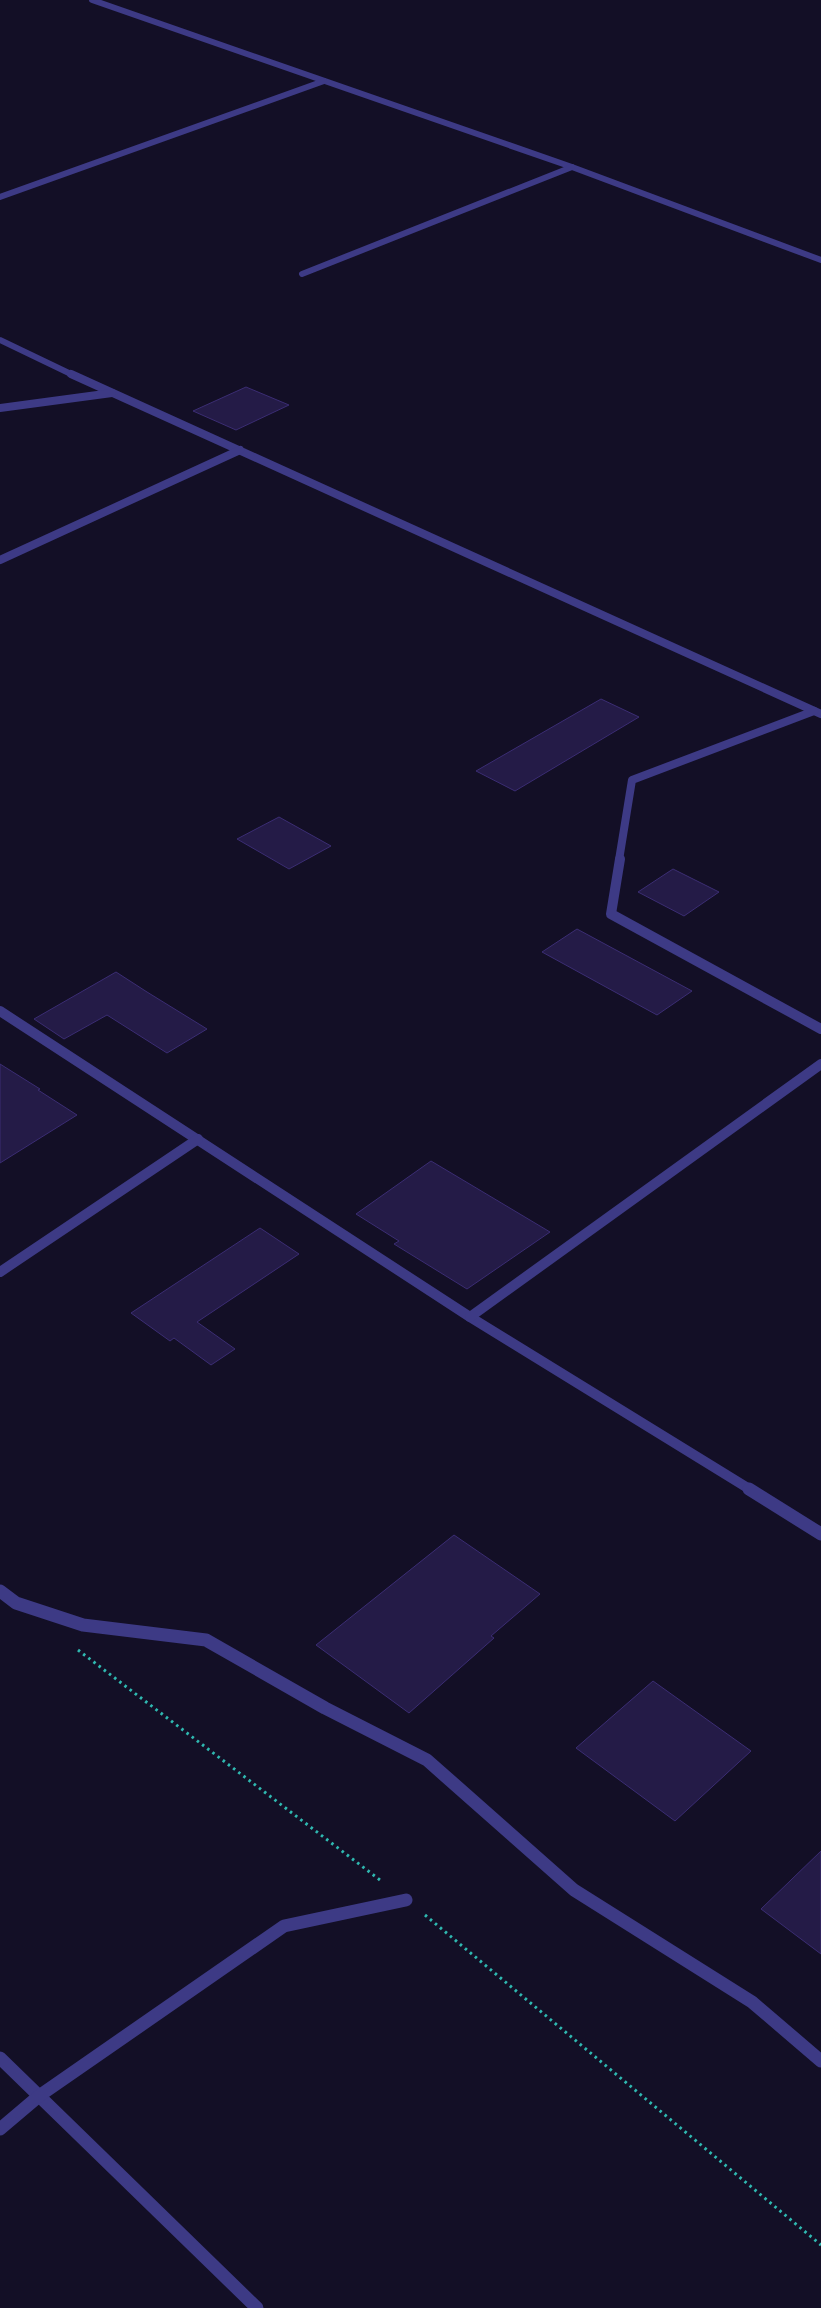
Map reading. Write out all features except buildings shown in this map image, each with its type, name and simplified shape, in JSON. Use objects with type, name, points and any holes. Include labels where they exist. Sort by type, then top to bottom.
[{"type":"street","points":[[92,0],[572,167],[821,260]]},
{"type":"street","points":[[0,197],[324,81]]},
{"type":"street","points":[[302,274],[572,167]]},
{"type":"street","points":[[0,340],[112,393],[818,713]]},
{"type":"street","points":[[0,408],[112,393]]},
{"type":"street","points":[[0,560],[240,450]]},
{"type":"street","points":[[818,713],[632,780],[611,914],[821,1029]]},
{"type":"street","points":[[0,1010],[470,1317],[821,1534]]},
{"type":"street","points":[[470,1317],[821,1064]]},
{"type":"street","points":[[0,1272],[198,1139]]},
{"type":"street","points":[[0,1591],[16,1603],[83,1625],[206,1640],[325,1708],[427,1760],[574,1890],[752,2002],[821,2061]]},
{"type":"street","points":[[0,2128],[39,2096],[284,1926],[406,1900]]},
{"type":"street","points":[[0,2058],[257,2308]]}]
